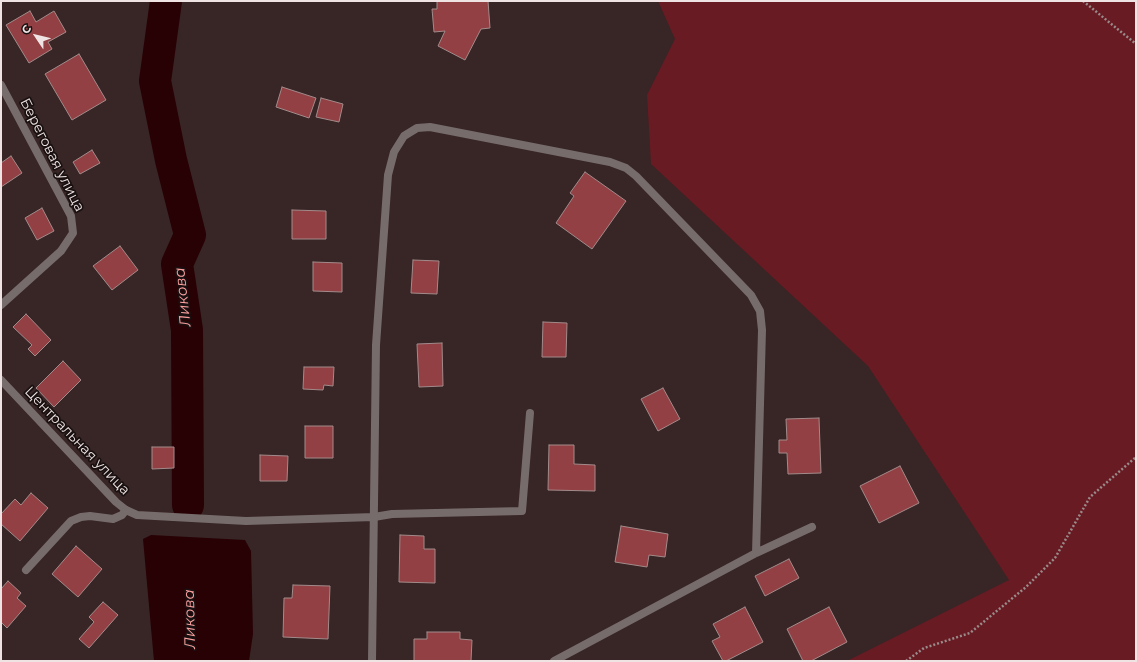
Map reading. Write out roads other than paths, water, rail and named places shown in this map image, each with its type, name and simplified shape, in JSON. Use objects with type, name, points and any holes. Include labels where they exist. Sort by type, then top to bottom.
[{"type":"street","name":"Береговая улица","points":[[1,85],[71,216],[73,233],[61,251],[1,304]]},
{"type":"street","points":[[372,661],[376,345],[388,174],[394,152],[404,136],[417,128],[430,127],[610,162],[626,168],[636,176],[751,295],[760,311],[762,330],[756,553]]},
{"type":"street","name":"Центральная улица","points":[[1,380],[116,502],[126,510],[137,515],[246,521],[374,517]]},
{"type":"street","points":[[374,517],[392,514],[522,511],[530,414]]},
{"type":"street","points":[[26,570],[71,521],[81,516],[113,519],[122,515],[126,510]]},
{"type":"street","points":[[554,661],[756,553],[812,527]]},
{"type":"water","points":[[151,535],[245,540],[251,551],[253,634],[249,661],[154,661],[143,539]]},
{"type":"waterway","name":"Ликова","points":[[166,1],[155,81],[171,160],[190,235],[177,264],[187,330],[188,505]]}]
